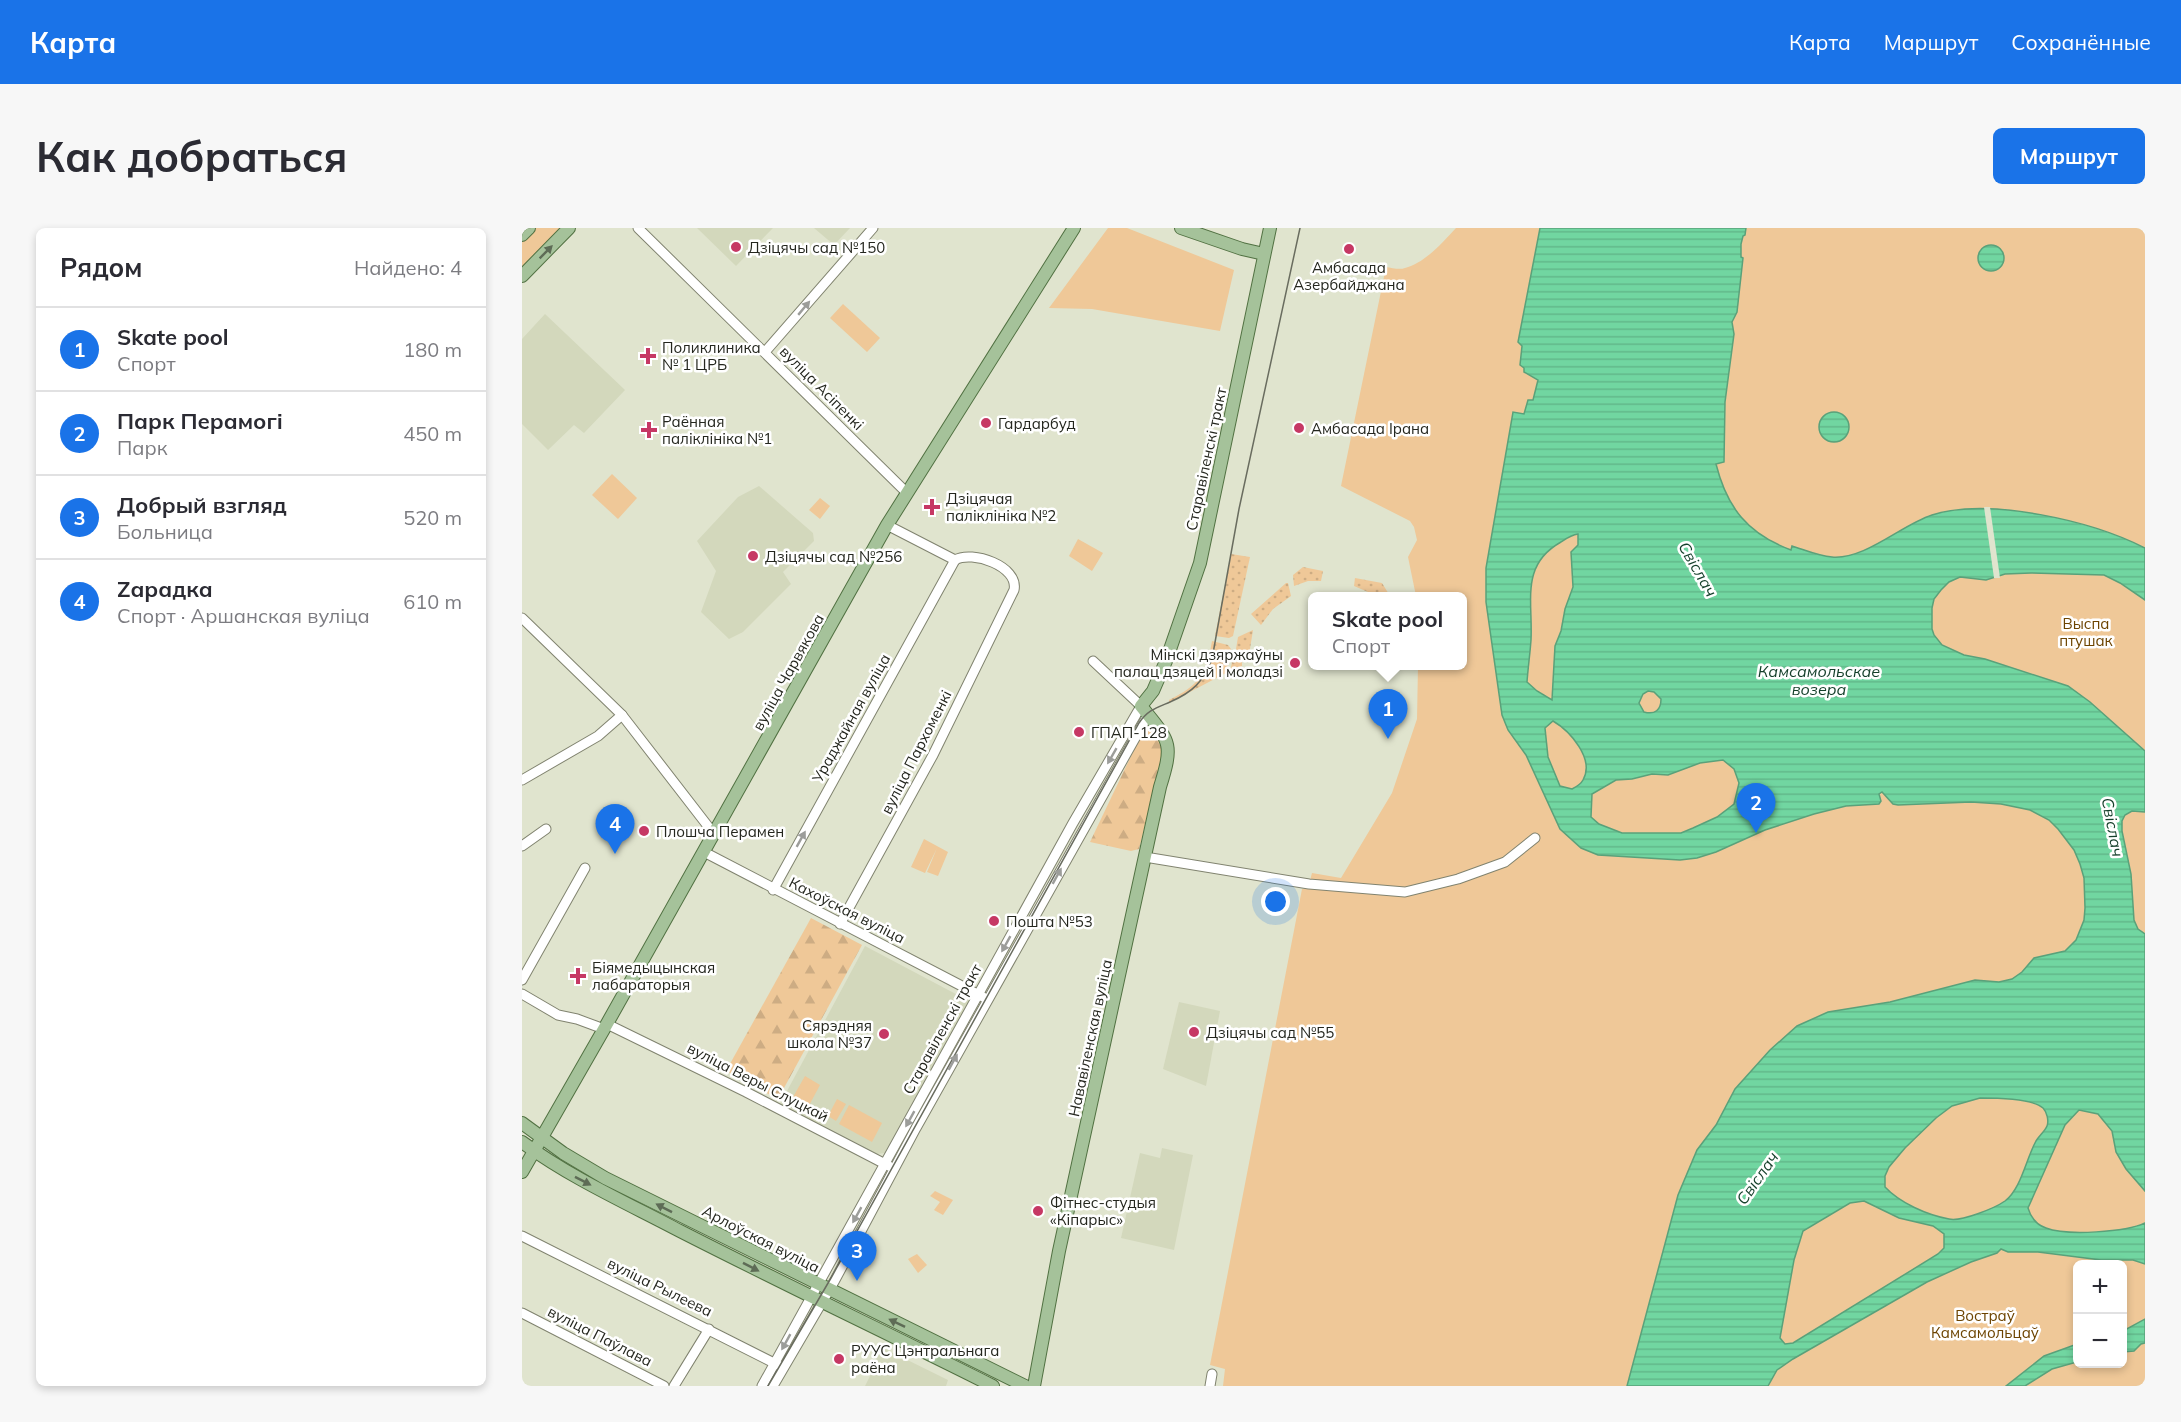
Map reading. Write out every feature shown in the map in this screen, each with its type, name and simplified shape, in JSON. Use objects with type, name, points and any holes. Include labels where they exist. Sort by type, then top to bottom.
[{"type":"main road","points":[[522,235],[529,228]]},
{"type":"main road","points":[[522,276],[569,228]]},
{"type":"main road","name":"вуліца Чарвякова","points":[[522,1172],[606,1027],[887,525],[1074,228]]},
{"type":"main road","points":[[1181,228],[1242,249],[1264,254]]},
{"type":"main road","name":"Старавіленскі тракт","points":[[1145,710],[1152,706],[1153,691],[1166,662],[1200,563],[1270,228]]},
{"type":"main road","name":"Нававіленская вуліца","points":[[1034,1386],[1059,1251],[1169,751],[1164,734],[1145,710]]},
{"type":"main road","name":"Арлоўская вуліца","points":[[522,1123],[541,1138],[605,1178],[1025,1386]]},
{"type":"main road","name":"Арлоўская вуліца","points":[[522,1142],[574,1176],[816,1300],[993,1386]]},
{"type":"main road","points":[[869,1325],[866,1321],[867,1315],[876,1313]]},
{"type":"street","name":"вуліца Асіпенкі","points":[[638,228],[907,494]]},
{"type":"street","points":[[765,352],[873,228]]},
{"type":"street","points":[[887,525],[955,560]]},
{"type":"street","name":"вуліца Пархоменкі","points":[[840,924],[933,755],[1014,590],[1015,584],[1012,578],[1000,566],[969,555],[955,560]]},
{"type":"street","name":"Ураджайная вуліца","points":[[773,890],[955,560]]},
{"type":"street","points":[[522,618],[622,715],[714,834]]},
{"type":"street","points":[[1093,661],[1145,710]]},
{"type":"street","name":"Старавіленскі тракт","points":[[762,1386],[779,1365],[816,1300],[885,1164],[1073,823],[1145,710]]},
{"type":"street","name":"Старавіленскі тракт","points":[[823,1287],[895,1168],[1145,710]]},
{"type":"street","points":[[522,780],[598,736],[622,715]]},
{"type":"street","points":[[522,846],[546,829]]},
{"type":"street","points":[[1145,857],[1310,884],[1405,892],[1458,879],[1504,862],[1535,838]]},
{"type":"street","name":"Кахоўская вуліца","points":[[704,852],[773,890],[988,1000]]},
{"type":"street","points":[[522,980],[585,868]]},
{"type":"street","name":"вуліца Веры Слуцкай","points":[[522,994],[558,1015],[606,1027],[746,1092],[895,1168]]},
{"type":"street","name":"вуліца Рылеева","points":[[522,1236],[779,1365]]},
{"type":"street","name":"вуліца Паўлава","points":[[522,1313],[664,1386]]},
{"type":"street","points":[[674,1386],[709,1329]]},
{"type":"street","name":"Старавіленскі тракт","points":[[773,1386],[779,1365]]},
{"type":"street","points":[[1210,1386],[1212,1374]]},
{"type":"shaded area","name":"Дзіцячы сад №150","points":[[697,228],[773,228],[736,266]]},
{"type":"shaded area","points":[[814,228],[850,228],[834,245]]},
{"type":"shaded area","points":[[545,314],[625,390],[584,433],[574,425],[548,450],[522,424],[522,339]]},
{"type":"shaded area","name":"Дзіцячы сад №256","points":[[759,486],[813,533],[814,541],[783,572],[791,584],[743,632],[729,639],[701,612],[716,571],[697,541],[738,497]]},
{"type":"shaded area","name":"Сярэдняя школа №37","points":[[865,946],[969,1001],[885,1153],[877,1154],[780,1104]]},
{"type":"shaded area","name":"Дзіцячы сад №55","points":[[1179,1002],[1220,1011],[1206,1086],[1163,1069]]},
{"type":"shaded area","points":[[1162,1148],[1193,1155],[1174,1250],[1121,1238],[1140,1153],[1160,1158]]},
{"type":"shaded area","points":[[879,1346],[948,1380],[946,1386],[865,1386]]},
{"type":"green space","points":[[535,228],[562,228],[522,269],[522,242]]},
{"type":"green space","points":[[1108,228],[1127,228],[1234,270],[1220,331],[1092,309],[1049,308]]},
{"type":"green space","points":[[1456,228],[2145,228],[2145,1386],[1223,1386],[1225,1369],[1210,1365],[1302,889],[1309,884],[1312,873],[1341,878],[1392,793],[1417,719],[1418,670],[1467,670],[1467,592],[1415,592],[1408,557],[1417,540],[1410,521],[1341,486],[1386,267],[1401,269],[1420,262]]},
{"type":"green space","points":[[843,304],[880,338],[867,352],[830,318]]},
{"type":"green space","points":[[612,474],[637,498],[618,519],[592,495]]},
{"type":"green space","points":[[820,498],[830,506],[820,519],[809,510]]},
{"type":"green space","points":[[1078,539],[1103,553],[1092,571],[1069,556]]},
{"type":"green space","points":[[1231,554],[1250,557],[1233,636],[1229,638],[1215,636]]},
{"type":"green space","points":[[1303,567],[1323,571],[1321,581],[1308,581],[1294,586],[1293,575]]},
{"type":"green space","points":[[1355,578],[1382,583],[1388,592],[1368,592],[1354,586]]},
{"type":"green space","points":[[1288,583],[1291,596],[1273,609],[1261,625],[1251,614]]},
{"type":"green space","points":[[1253,630],[1248,661],[1246,661],[1236,649],[1238,637]]},
{"type":"green space","points":[[1212,641],[1228,645],[1231,649],[1226,673],[1169,703],[1169,700],[1188,689],[1200,678]]},
{"type":"green space","points":[[1234,651],[1242,661],[1242,666],[1230,673]]},
{"type":"green space","points":[[1149,725],[1158,736],[1163,752],[1139,849],[1131,851],[1090,842],[1142,733]]},
{"type":"green space","points":[[924,839],[948,852],[938,876],[927,872],[937,848],[925,873],[911,867]]},
{"type":"green space","points":[[811,918],[862,945],[778,1099],[726,1071]]},
{"type":"green space","points":[[805,1076],[820,1085],[805,1113],[789,1104]]},
{"type":"green space","points":[[837,1099],[846,1104],[836,1121],[828,1116]]},
{"type":"green space","points":[[849,1105],[882,1123],[872,1142],[839,1124]]},
{"type":"green space","points":[[935,1191],[953,1200],[943,1215],[934,1210],[940,1202],[930,1196]]},
{"type":"green space","points":[[917,1254],[927,1265],[918,1273],[908,1259]]},
{"type":"water","name":"Камсамольскае возера","points":[[1540,228],[1746,228],[1741,244],[1741,257],[1743,258],[1737,312],[1732,322],[1734,334],[1725,402],[1724,462],[1716,464],[1726,494],[1751,527],[1776,544],[1791,550],[1792,546],[1832,557],[1857,553],[1870,548],[1932,515],[1956,510],[2011,510],[2070,521],[2123,538],[2145,548],[2145,600],[2104,575],[2005,574],[1986,580],[1960,577],[1949,582],[1934,599],[1932,629],[1942,645],[1964,655],[1985,659],[2068,686],[2090,702],[2145,751],[2145,812],[2132,811],[2125,815],[2122,821],[2122,831],[2131,874],[2134,920],[2138,929],[2145,934],[2145,1191],[2126,1169],[2116,1152],[2112,1131],[2098,1114],[2079,1110],[2065,1125],[2028,1208],[2033,1218],[2043,1227],[2068,1232],[2124,1229],[2145,1223],[2145,1264],[2133,1260],[2101,1260],[2038,1252],[2008,1252],[2001,1249],[1997,1253],[1927,1282],[1793,1359],[1777,1370],[1768,1386],[1627,1386],[1678,1195],[1697,1150],[1716,1125],[1735,1089],[1770,1050],[1797,1026],[1828,1012],[1890,1002],[1975,980],[1999,982],[2012,979],[2022,972],[2034,958],[2065,951],[2076,940],[2084,920],[2084,878],[2074,850],[2058,829],[2049,820],[2030,810],[2001,804],[1971,802],[1898,805],[1893,804],[1882,792],[1879,794],[1881,801],[1879,804],[1846,806],[1814,814],[1765,830],[1716,852],[1680,860],[1598,855],[1581,848],[1560,829],[1526,755],[1508,730],[1502,715],[1486,602],[1486,568],[1513,412],[1524,414],[1528,400],[1533,400],[1538,380],[1524,372],[1524,368],[1520,365],[1522,346],[1518,342]],"holes":[[[1578,534],[1578,545],[1571,552],[1573,587],[1555,646],[1552,700],[1527,682],[1531,640],[1531,585],[1539,562],[1548,551],[1567,538]],[[1648,691],[1654,692],[1661,699],[1659,709],[1651,713],[1644,712],[1639,703],[1643,694]],[[1553,721],[1567,731],[1583,755],[1586,772],[1582,781],[1572,789],[1560,786],[1548,757],[1545,728]],[[1723,760],[1734,769],[1739,783],[1734,804],[1717,817],[1681,833],[1622,833],[1599,824],[1591,817],[1592,794],[1616,780],[1652,774],[1668,775],[1700,763]],[[1980,1098],[2022,1100],[2043,1108],[2048,1122],[2032,1148],[2011,1196],[1986,1211],[1949,1219],[1932,1215],[1898,1198],[1885,1187],[1885,1176],[1889,1167],[1905,1148],[1952,1106]],[[1864,1201],[1899,1218],[1933,1226],[1944,1234],[1944,1248],[1938,1254],[1793,1343],[1785,1344],[1780,1338],[1794,1260],[1803,1231],[1850,1203]]]},
{"type":"water","points":[[1991,245],[2000,249],[2004,258],[2000,267],[1991,271],[1982,267],[1978,258],[1982,249]]},
{"type":"water","points":[[1834,412],[1845,416],[1849,427],[1845,438],[1834,442],[1823,438],[1819,427],[1823,416]]},
{"type":"water","points":[[2145,1319],[2145,1343],[2134,1351],[2127,1352],[2127,1329]]},
{"type":"water","points":[[2073,1345],[2073,1363],[2052,1369],[2025,1386],[2006,1386],[2044,1356]]},
{"type":"pier","points":[[1984,507],[1990,507],[2000,578],[1994,578]]},
{"type":"tram line","points":[[768,1386],[831,1278],[1139,723],[1153,710],[1191,690],[1209,667],[1239,509],[1300,228]]},
{"type":"place","name":"Дзіцячы сад №150","points":[[736,247]]},
{"type":"place","name":"Амбасада Азербайджана","points":[[1349,249]]},
{"type":"place","name":"Поликлиника № 1 ЦРБ","points":[[648,356]]},
{"type":"place","name":"Гардарбуд","points":[[986,423]]},
{"type":"place","name":"Амбасада Ірана","points":[[1299,428]]},
{"type":"place","name":"Раённая паліклініка №1","points":[[649,430]]},
{"type":"place","name":"Дзіцячая паліклініка №2","points":[[932,507]]},
{"type":"place","name":"Дзіцячы сад №256","points":[[753,556]]},
{"type":"place","name":"Мінскі дзяржаўны палац дзяцей і моладзі","points":[[1295,663]]},
{"type":"place","name":"ГПАП-128","points":[[1079,732]]},
{"type":"place","name":"Skate pool","points":[[1388,739]]},
{"type":"place","name":"Плошча Перамен","points":[[644,831]]},
{"type":"place","name":"Парк Перамогі","points":[[1756,833]]},
{"type":"place","name":"Zарадка","points":[[615,854]]},
{"type":"place","name":"Пошта №53","points":[[994,921]]},
{"type":"place","name":"Біямедыцынская лабараторыя","points":[[578,976]]},
{"type":"place","name":"Дзіцячы сад №55","points":[[1194,1032]]},
{"type":"place","name":"Сярэдняя школа №37","points":[[884,1034]]},
{"type":"place","name":"Фітнес-студыя «Кіпарыс»","points":[[1038,1211]]},
{"type":"place","name":"Добрый взгляд","points":[[857,1281]]},
{"type":"place","name":"РУУС Цэнтральнага раёна","points":[[839,1359]]},
{"type":"water label","name":"Свіслач","points":[[1698,569]]},
{"type":"water label","name":"Свіслач","points":[[2113,827]]},
{"type":"water label","name":"Свіслач","points":[[1757,1178]]},
{"type":"park label","name":"Выспа птушак","points":[[2086,632]]},
{"type":"park label","name":"Востраў Камсамольцаў","points":[[1985,1324]]}]
